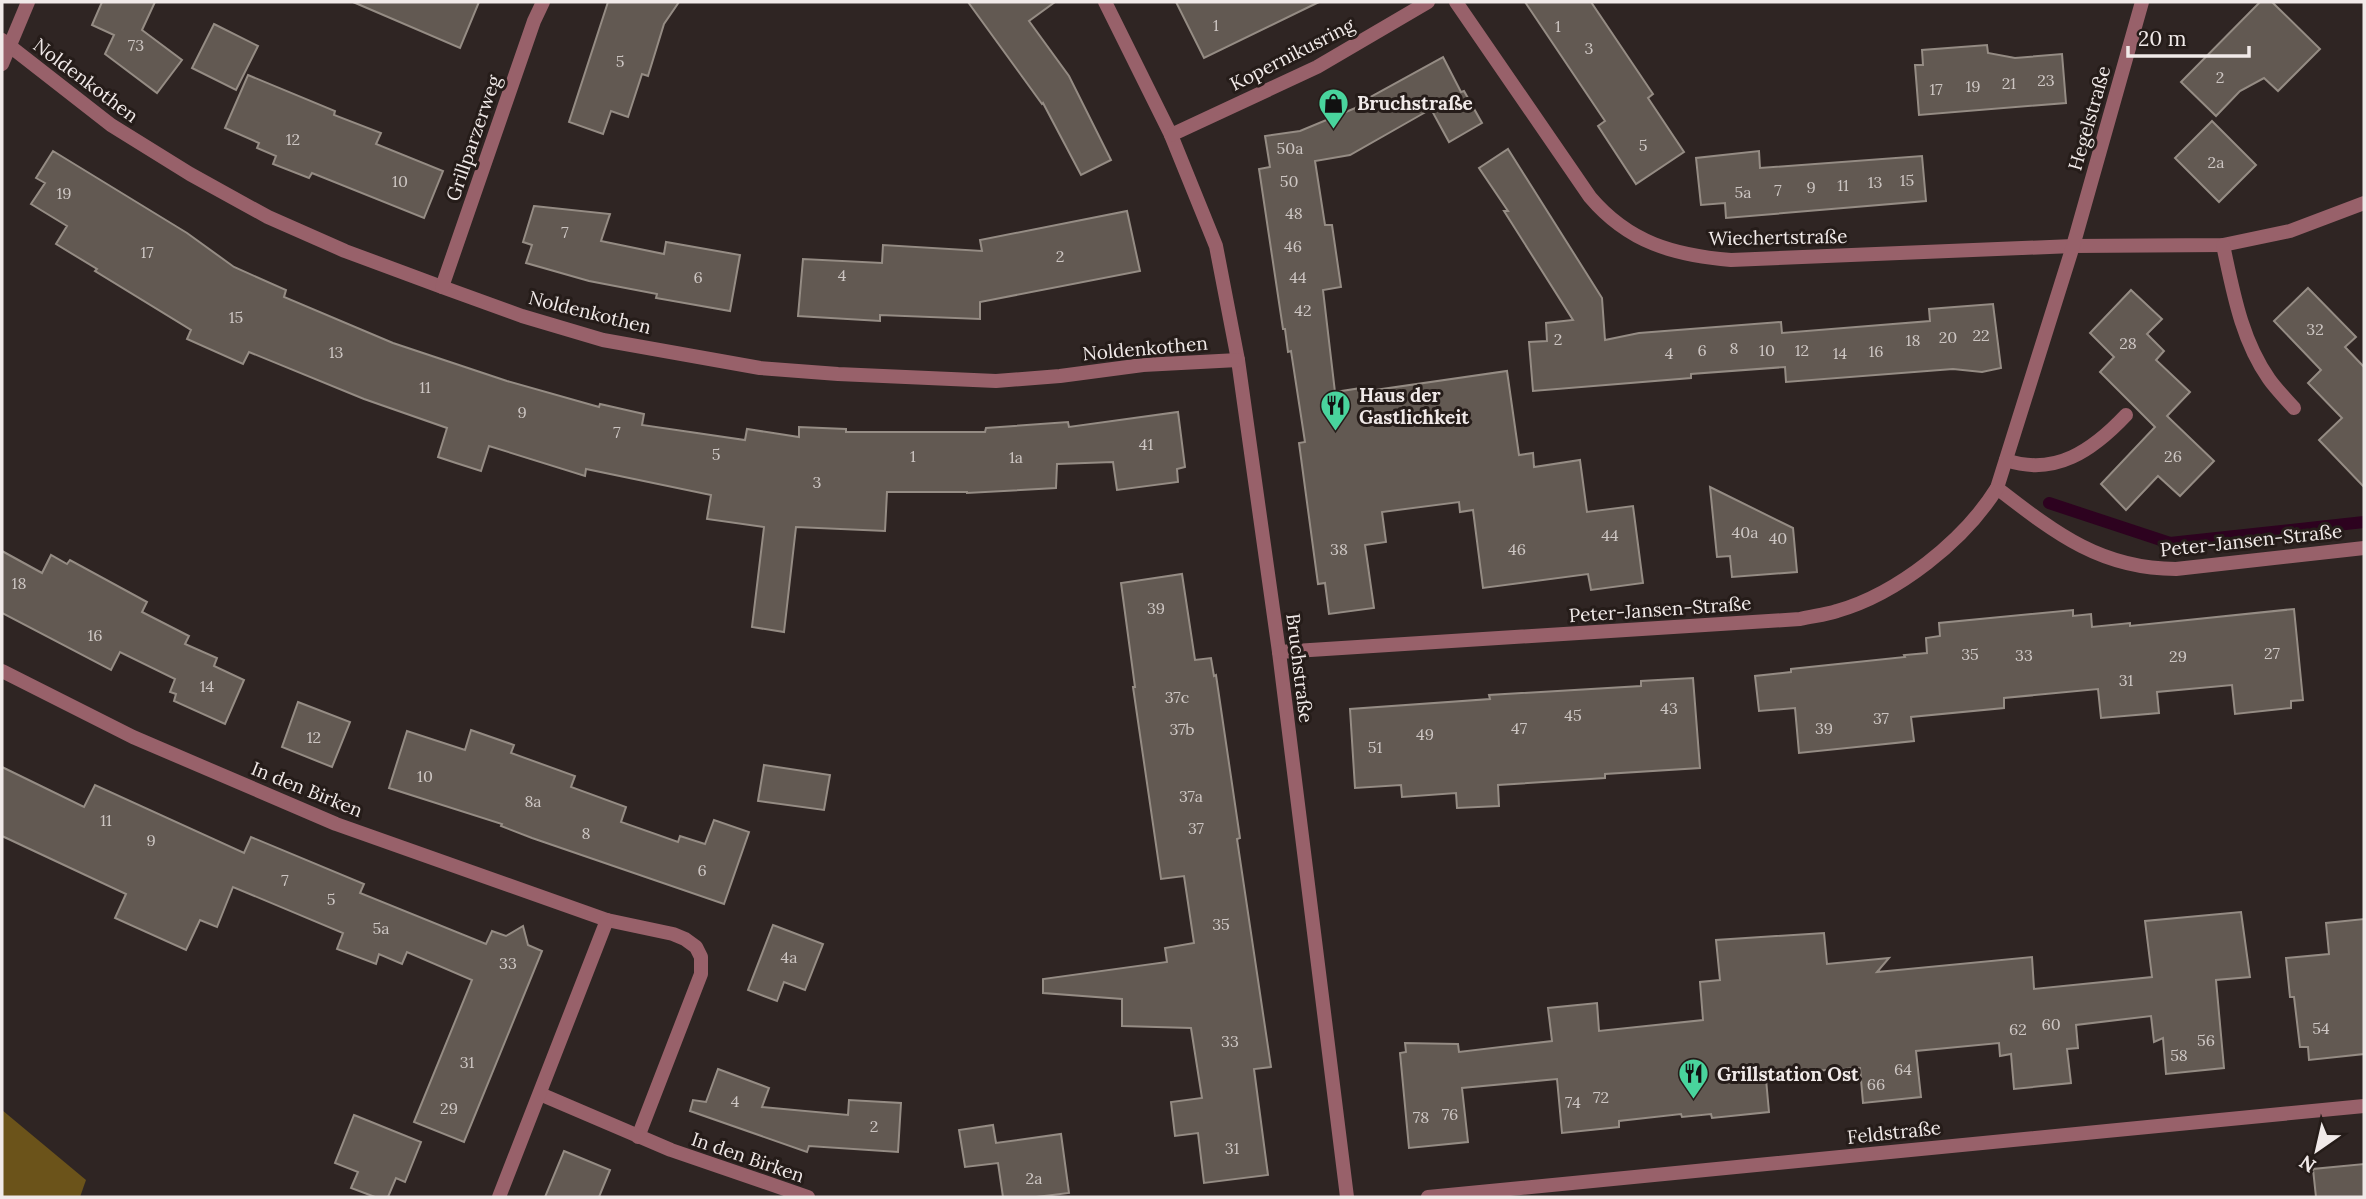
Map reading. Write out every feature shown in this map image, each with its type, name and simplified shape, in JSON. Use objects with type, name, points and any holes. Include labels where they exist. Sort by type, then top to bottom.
[{"type":"street","points":[[2,64],[6,43],[28,2]]},
{"type":"street","name":"Grillparzerweg","points":[[442,287],[534,21],[543,2]]},
{"type":"street","name":"Bruchstraße","points":[[1105,2],[1171,135],[1216,246],[1238,360],[1279,652],[1347,1197]]},
{"type":"street","name":"Kopernikusring","points":[[1171,135],[1317,67],[1428,2]]},
{"type":"street","name":"Wiechertstraße","points":[[1456,2],[1595,204],[1629,232],[1668,251],[1731,260],[2073,246],[2223,245],[2290,231],[2364,203]]},
{"type":"street","name":"Hegelstraße","points":[[2073,246],[2142,2]]},
{"type":"street","name":"Noldenkothen","points":[[6,43],[111,125],[190,174],[268,217],[345,251],[442,287],[522,316],[603,340],[760,368],[996,381],[1143,365],[1238,360]]},
{"type":"street","points":[[2223,245],[2237,310],[2252,348],[2269,379],[2294,408]]},
{"type":"street","name":"Peter-Jansen-Straße","points":[[1279,652],[1800,619],[1838,611],[1876,595],[1947,548],[1985,507],[1997,488],[2073,246]]},
{"type":"street","points":[[2006,460],[2022,466],[2041,466],[2063,460],[2098,442],[2126,415]]},
{"type":"street","name":"Peter-Jansen-Straße","points":[[1997,488],[2046,526],[2089,552],[2149,569],[2176,569],[2364,548]]},
{"type":"street","name":"In den Birken","points":[[2,671],[133,737],[336,824],[607,920],[673,934],[696,947],[701,957],[701,974],[638,1137]]},
{"type":"street","points":[[499,1197],[607,920]]},
{"type":"street","name":"In den Birken","points":[[540,1094],[638,1137],[753,1180],[808,1197]]},
{"type":"street","name":"Feldstraße","points":[[1428,1197],[2364,1106]]},
{"type":"shaded area","points":[[2,1110],[86,1180],[80,1197],[2,1197]]},
{"type":"building","points":[[102,2],[155,2],[142,30],[182,60],[157,93],[105,54],[114,35],[92,25]]},
{"type":"building","points":[[353,2],[479,2],[460,48]]},
{"type":"building","points":[[608,2],[679,2],[664,24],[648,76],[642,74],[628,117],[611,111],[603,134],[569,122]]},
{"type":"building","points":[[968,2],[1055,2],[1029,21],[1069,76],[1111,160],[1081,175],[1043,103]]},
{"type":"building","points":[[1176,2],[1319,2],[1204,58]]},
{"type":"building","points":[[1525,2],[1591,2],[1653,94],[1648,98],[1684,152],[1636,184],[1598,126],[1605,121]]},
{"type":"building","points":[[2260,2],[2272,2],[2320,49],[2278,91],[2264,78],[2240,91],[2216,116],[2181,82]]},
{"type":"building","points":[[214,24],[258,46],[236,90],[192,68]]},
{"type":"building","points":[[1987,45],[1988,53],[2015,58],[2062,54],[2066,103],[1919,115],[1915,65],[1923,65],[1922,50]]},
{"type":"building","points":[[1443,57],[1461,92],[1464,91],[1482,123],[1449,142],[1431,109],[1350,155],[1315,161],[1325,225],[1332,225],[1341,287],[1323,290],[1335,392],[1361,388],[1361,392],[1507,371],[1519,455],[1533,453],[1534,467],[1580,460],[1587,512],[1633,506],[1643,583],[1591,590],[1588,574],[1483,588],[1473,510],[1460,512],[1459,502],[1382,512],[1386,542],[1365,545],[1374,608],[1329,614],[1325,583],[1318,584],[1299,443],[1305,442],[1291,351],[1288,352],[1283,329],[1259,169],[1270,167],[1265,136],[1300,131],[1365,104],[1363,101]]},
{"type":"building","points":[[248,75],[335,111],[334,115],[381,133],[376,144],[443,171],[424,218],[312,173],[309,178],[273,164],[276,156],[257,148],[259,143],[225,128]]},
{"type":"building","points":[[2212,121],[2256,165],[2219,202],[2175,158]]},
{"type":"building","points":[[1508,149],[1602,298],[1605,340],[1639,333],[1781,322],[1782,333],[1930,321],[1929,309],[1993,304],[2001,368],[1982,372],[1953,369],[1786,382],[1785,367],[1533,391],[1529,342],[1547,341],[1546,323],[1573,320],[1479,168]]},
{"type":"building","points":[[53,151],[187,233],[234,267],[286,290],[284,297],[393,343],[507,381],[599,407],[600,404],[644,414],[642,425],[745,440],[747,429],[799,437],[799,427],[846,429],[846,432],[985,432],[986,428],[1068,422],[1069,427],[1178,412],[1185,467],[1177,469],[1178,482],[1117,490],[1113,462],[1057,464],[1056,488],[967,493],[887,492],[885,531],[796,527],[784,632],[752,627],[764,527],[707,519],[711,495],[586,469],[585,476],[489,446],[481,471],[456,463],[438,457],[447,428],[364,399],[249,352],[243,364],[187,339],[191,330],[56,244],[67,226],[31,204],[45,183],[36,178]]},
{"type":"building","points":[[1759,151],[1760,168],[1922,156],[1926,201],[1726,218],[1725,203],[1701,205],[1696,158]]},
{"type":"building","points":[[534,206],[610,214],[601,241],[664,254],[666,242],[740,255],[730,311],[656,298],[657,294],[589,281],[526,263],[532,245],[523,242]]},
{"type":"building","points":[[1127,211],[1140,271],[980,302],[980,319],[880,315],[880,321],[798,316],[803,259],[882,263],[883,245],[982,251],[980,240]]},
{"type":"building","points":[[2308,288],[2356,337],[2345,347],[2364,367],[2364,487],[2319,440],[2342,418],[2308,383],[2321,370],[2274,321]]},
{"type":"building","points":[[2131,290],[2162,319],[2147,334],[2164,351],[2156,360],[2190,392],[2167,416],[2214,461],[2180,496],[2158,476],[2126,510],[2101,484],[2155,427],[2100,372],[2114,357],[2090,333]]},
{"type":"building","points":[[1710,487],[1793,528],[1797,572],[1732,577],[1730,556],[1717,557]]},
{"type":"building","points":[[2,551],[42,573],[51,555],[67,564],[70,560],[147,602],[142,612],[189,636],[185,644],[217,658],[214,666],[244,680],[225,724],[174,701],[176,694],[170,692],[175,679],[120,652],[111,670],[2,613]]},
{"type":"building","points":[[1182,574],[1195,660],[1211,658],[1214,676],[1216,675],[1271,1067],[1254,1069],[1268,1175],[1204,1183],[1198,1133],[1175,1136],[1171,1102],[1202,1098],[1191,1028],[1122,1026],[1122,999],[1043,993],[1043,979],[1167,962],[1165,948],[1194,943],[1184,876],[1161,879],[1121,583]]},
{"type":"building","points":[[2294,609],[2303,700],[2291,701],[2291,708],[2235,714],[2232,685],[2157,692],[2159,713],[2101,718],[2098,689],[2004,698],[2004,708],[1911,717],[1914,741],[1799,753],[1795,708],[1759,711],[1755,676],[1791,672],[1791,669],[1927,653],[1926,638],[1940,636],[1939,623],[2073,610],[2073,616],[2091,614],[2092,627],[2130,623],[2130,626]]},
{"type":"building","points":[[1693,678],[1700,768],[1498,785],[1499,806],[1457,808],[1456,793],[1402,797],[1401,785],[1355,788],[1350,709],[1490,699],[1489,695],[1641,686],[1641,681]]},
{"type":"building","points":[[298,702],[350,722],[332,767],[282,747]]},
{"type":"building","points":[[471,730],[514,745],[511,753],[575,776],[571,787],[626,807],[621,822],[678,842],[680,836],[705,844],[714,820],[749,832],[724,904],[532,838],[501,826],[502,824],[389,788],[407,731],[465,750]]},
{"type":"building","points":[[764,765],[830,775],[824,810],[758,801]]},
{"type":"building","points":[[2,767],[84,807],[95,785],[244,853],[251,837],[364,884],[360,893],[486,944],[492,931],[506,936],[523,926],[528,945],[542,951],[464,1142],[414,1122],[472,980],[407,952],[402,964],[379,954],[376,964],[337,949],[343,933],[233,887],[217,927],[200,920],[186,950],[115,918],[126,894],[2,836]]},
{"type":"building","points":[[2241,912],[2250,977],[2216,980],[2224,1068],[2166,1074],[2163,1038],[2154,1042],[2151,1016],[2076,1025],[2078,1048],[2067,1049],[2071,1083],[2014,1089],[2011,1054],[2000,1056],[1999,1043],[1916,1051],[1921,1097],[1863,1103],[1860,1068],[1795,1072],[1796,1076],[1766,1079],[1769,1112],[1712,1118],[1711,1114],[1682,1117],[1681,1114],[1619,1121],[1619,1127],[1562,1133],[1557,1079],[1462,1088],[1468,1142],[1409,1148],[1400,1053],[1406,1052],[1405,1043],[1458,1044],[1459,1052],[1552,1041],[1548,1008],[1597,1003],[1599,1031],[1703,1020],[1700,982],[1720,980],[1716,940],[1824,933],[1827,964],[1889,958],[1877,972],[2032,957],[2034,989],[2152,977],[2145,921]]},
{"type":"building","points":[[2364,919],[2364,1054],[2309,1060],[2308,1047],[2300,1047],[2294,997],[2290,997],[2286,958],[2329,954],[2326,923]]},
{"type":"building","points":[[773,925],[823,944],[805,990],[784,982],[777,1001],[748,990]]},
{"type":"building","points":[[718,1069],[769,1088],[762,1107],[848,1115],[849,1100],[901,1103],[898,1152],[809,1146],[807,1152],[690,1111],[693,1100],[706,1102]]},
{"type":"building","points":[[354,1115],[421,1142],[405,1182],[396,1178],[388,1197],[375,1197],[351,1188],[358,1172],[335,1163]]},
{"type":"building","points":[[993,1125],[996,1143],[1061,1134],[1069,1193],[1003,1197],[998,1163],[965,1167],[959,1130]]},
{"type":"building","points":[[564,1151],[610,1170],[599,1197],[545,1197]]},
{"type":"building","points":[[2364,1164],[2364,1197],[2316,1197],[2313,1169]]},
{"type":"waterway","points":[[2049,503],[2170,543],[2364,522]]},
{"type":"place","name":"Bruchstraße","points":[[1334,130]]},
{"type":"place","name":"Haus der Gastlichkeit","points":[[1336,433]]},
{"type":"place","name":"Grillstation Ost","points":[[1694,1101]]}]
